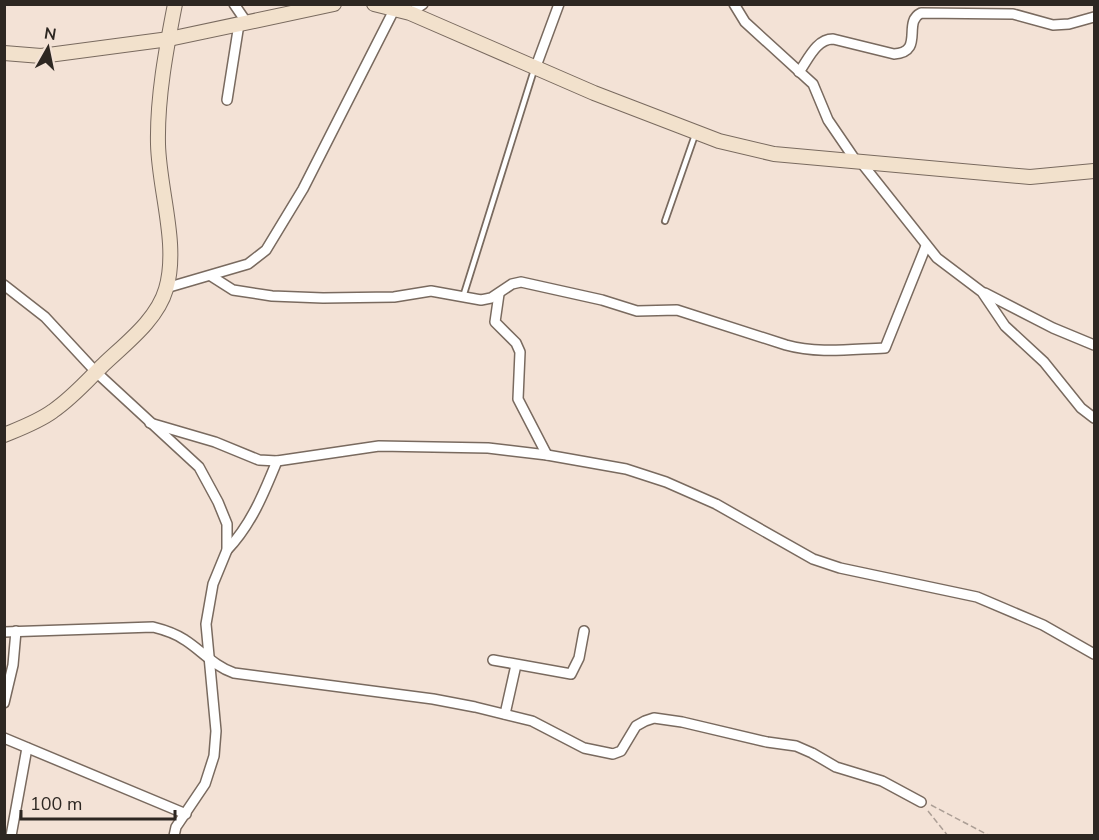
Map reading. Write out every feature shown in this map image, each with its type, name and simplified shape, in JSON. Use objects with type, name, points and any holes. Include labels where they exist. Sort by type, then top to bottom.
[{"type":"street","points":[[4,435],[35,422],[75,395],[145,324],[159,306],[166,288],[171,261],[159,170],[158,142],[168,39],[175,4]]},
{"type":"street","points":[[227,100],[243,23],[234,4]]},
{"type":"street","points":[[4,53],[41,56],[168,39],[334,4]]},
{"type":"street","points":[[374,4],[393,6],[535,69],[696,132],[749,149],[774,154],[1030,177],[1095,171]]},
{"type":"street","points":[[410,14],[423,4]]},
{"type":"street","points":[[535,69],[559,4]]},
{"type":"street","points":[[734,4],[745,22],[813,84],[828,120],[858,161],[937,258],[982,292],[1053,328],[1095,345]]},
{"type":"street","points":[[166,288],[248,264],[266,250],[303,189],[393,6]]},
{"type":"street","points":[[799,72],[820,42],[826,39],[903,54],[911,44],[914,19],[921,13],[1013,14],[1053,25],[1069,24],[1095,17]]},
{"type":"street","points":[[211,276],[233,290],[272,296],[364,298],[394,297],[431,291],[481,300],[499,294],[512,284],[521,282],[602,300],[637,311],[677,310],[803,350],[819,351],[885,348],[926,246]]},
{"type":"street","points":[[4,285],[45,317],[96,372],[199,467],[227,524],[227,550],[213,584],[206,624],[216,731],[214,756],[205,784],[176,827],[174,836]]},
{"type":"street","points":[[982,292],[1005,326],[1044,362],[1081,408],[1095,418]]},
{"type":"street","points":[[499,294],[495,322],[516,344],[520,352],[518,399],[547,455]]},
{"type":"street","points":[[150,423],[215,442],[260,460],[277,461],[379,446],[488,448],[547,455],[626,469],[666,482],[716,504],[813,559],[840,568],[977,597],[1043,625],[1095,654]]},
{"type":"street","points":[[227,550],[239,538],[262,497],[277,461]]},
{"type":"street","points":[[4,632],[153,627],[170,631],[186,640],[208,659],[234,673],[433,699],[505,714],[532,721],[584,748],[613,754],[621,751],[636,726],[645,720],[654,718],[682,722],[767,742],[796,746],[836,767],[882,781],[921,802]]},
{"type":"street","points":[[4,703],[13,665],[16,631]]},
{"type":"street","points":[[493,660],[571,674],[579,658],[584,631]]},
{"type":"street","points":[[505,714],[516,665]]},
{"type":"street","points":[[4,738],[186,814]]},
{"type":"street","points":[[11,836],[27,748]]},
{"type":"lane","points":[[463,297],[535,69]]},
{"type":"lane","points":[[665,221],[696,132]]},
{"type":"path","points":[[921,802],[948,836]]},
{"type":"path","points":[[921,802],[961,819],[990,836]]}]
